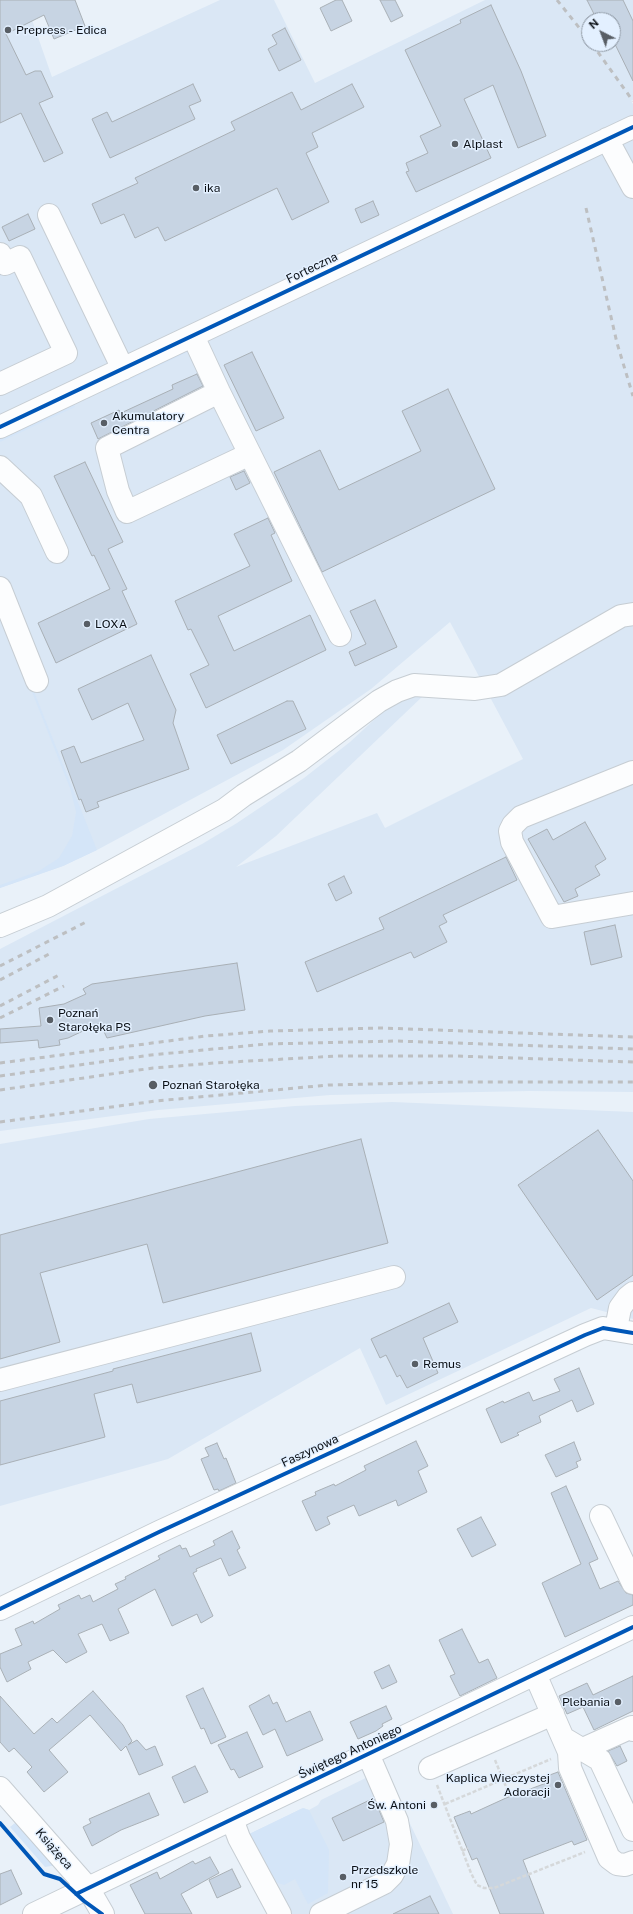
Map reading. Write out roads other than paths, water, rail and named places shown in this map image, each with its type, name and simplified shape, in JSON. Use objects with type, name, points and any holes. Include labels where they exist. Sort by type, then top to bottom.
[{"type":"street","name":"Forteczna","points":[[0,427],[633,127]]},
{"type":"street","points":[[607,139],[633,187]]},
{"type":"street","points":[[49,215],[123,369]]},
{"type":"street","points":[[0,254],[5,264],[20,257],[66,353],[0,384]]},
{"type":"street","points":[[193,336],[219,392],[340,635]]},
{"type":"street","points":[[219,392],[107,448],[118,491],[127,512],[250,454]]},
{"type":"street","points":[[0,467],[31,496],[56,552]]},
{"type":"street","points":[[0,588],[37,681]]},
{"type":"street","points":[[0,926],[48,906],[224,810],[244,795],[299,761],[379,701],[396,691],[414,685],[475,689],[500,685],[621,616],[633,614]]},
{"type":"street","points":[[633,772],[521,817],[512,825],[510,831],[512,842],[552,917],[633,903]]},
{"type":"street","points":[[0,1380],[394,1277]]},
{"type":"street","points":[[624,1331],[620,1308],[633,1293]]},
{"type":"street","name":"Faszynowa","points":[[0,1609],[166,1529],[585,1334],[603,1328],[624,1331]]},
{"type":"street","points":[[601,1516],[633,1583]]},
{"type":"street","name":"Świętego Antoniego","points":[[34,1914],[633,1627]]},
{"type":"street","points":[[535,1674],[571,1752],[603,1845],[611,1861],[625,1865],[633,1862]]},
{"type":"street","points":[[430,1768],[553,1714]]},
{"type":"street","points":[[571,1752],[632,1727],[633,1730]]},
{"type":"street","points":[[571,1752],[600,1760],[633,1830]]},
{"type":"street","points":[[321,1914],[384,1883],[392,1875],[398,1864],[401,1844],[397,1821],[368,1754]]},
{"type":"street","name":"Książęca","points":[[0,1788],[82,1891],[103,1914]]},
{"type":"street","points":[[232,1819],[240,1838],[280,1914]]},
{"type":"railway","points":[[557,0],[581,30]]},
{"type":"railway","points":[[598,52],[633,101]]},
{"type":"railway","points":[[586,208],[617,343],[633,396]]},
{"type":"railway","points":[[0,966],[88,921]]},
{"type":"railway","points":[[0,980],[51,953]]},
{"type":"railway","points":[[0,1006],[59,975]]},
{"type":"railway","points":[[0,1018],[64,986]]},
{"type":"railway","points":[[0,1063],[206,1036],[270,1031],[381,1028],[633,1037]]},
{"type":"railway","points":[[0,1076],[151,1055],[267,1044],[395,1041],[633,1049]]},
{"type":"railway","points":[[0,1090],[153,1068],[338,1056],[455,1056],[633,1062]]},
{"type":"railway","points":[[0,1122],[156,1101],[328,1085],[459,1082],[633,1082]]},
{"type":"place","name":"Prepress - Edica","points":[[8,30]]},
{"type":"place","name":"Alplast","points":[[455,144]]},
{"type":"place","name":"ika","points":[[196,188]]},
{"type":"place","name":"Akumulatory Centra","points":[[104,423]]},
{"type":"place","name":"LOXA","points":[[87,624]]},
{"type":"place","name":"Poznań Starołęka PS","points":[[50,1020]]},
{"type":"place","name":"Poznań Starołęka","points":[[153,1085]]},
{"type":"place","name":"Remus","points":[[415,1364]]},
{"type":"place","name":"Plebania","points":[[618,1702]]},
{"type":"place","name":"Kaplica Wieczystej Adoracji","points":[[558,1785]]},
{"type":"place","name":"Św. Antoni","points":[[434,1805]]},
{"type":"place","name":"Przedszkole nr 15","points":[[343,1877]]}]
